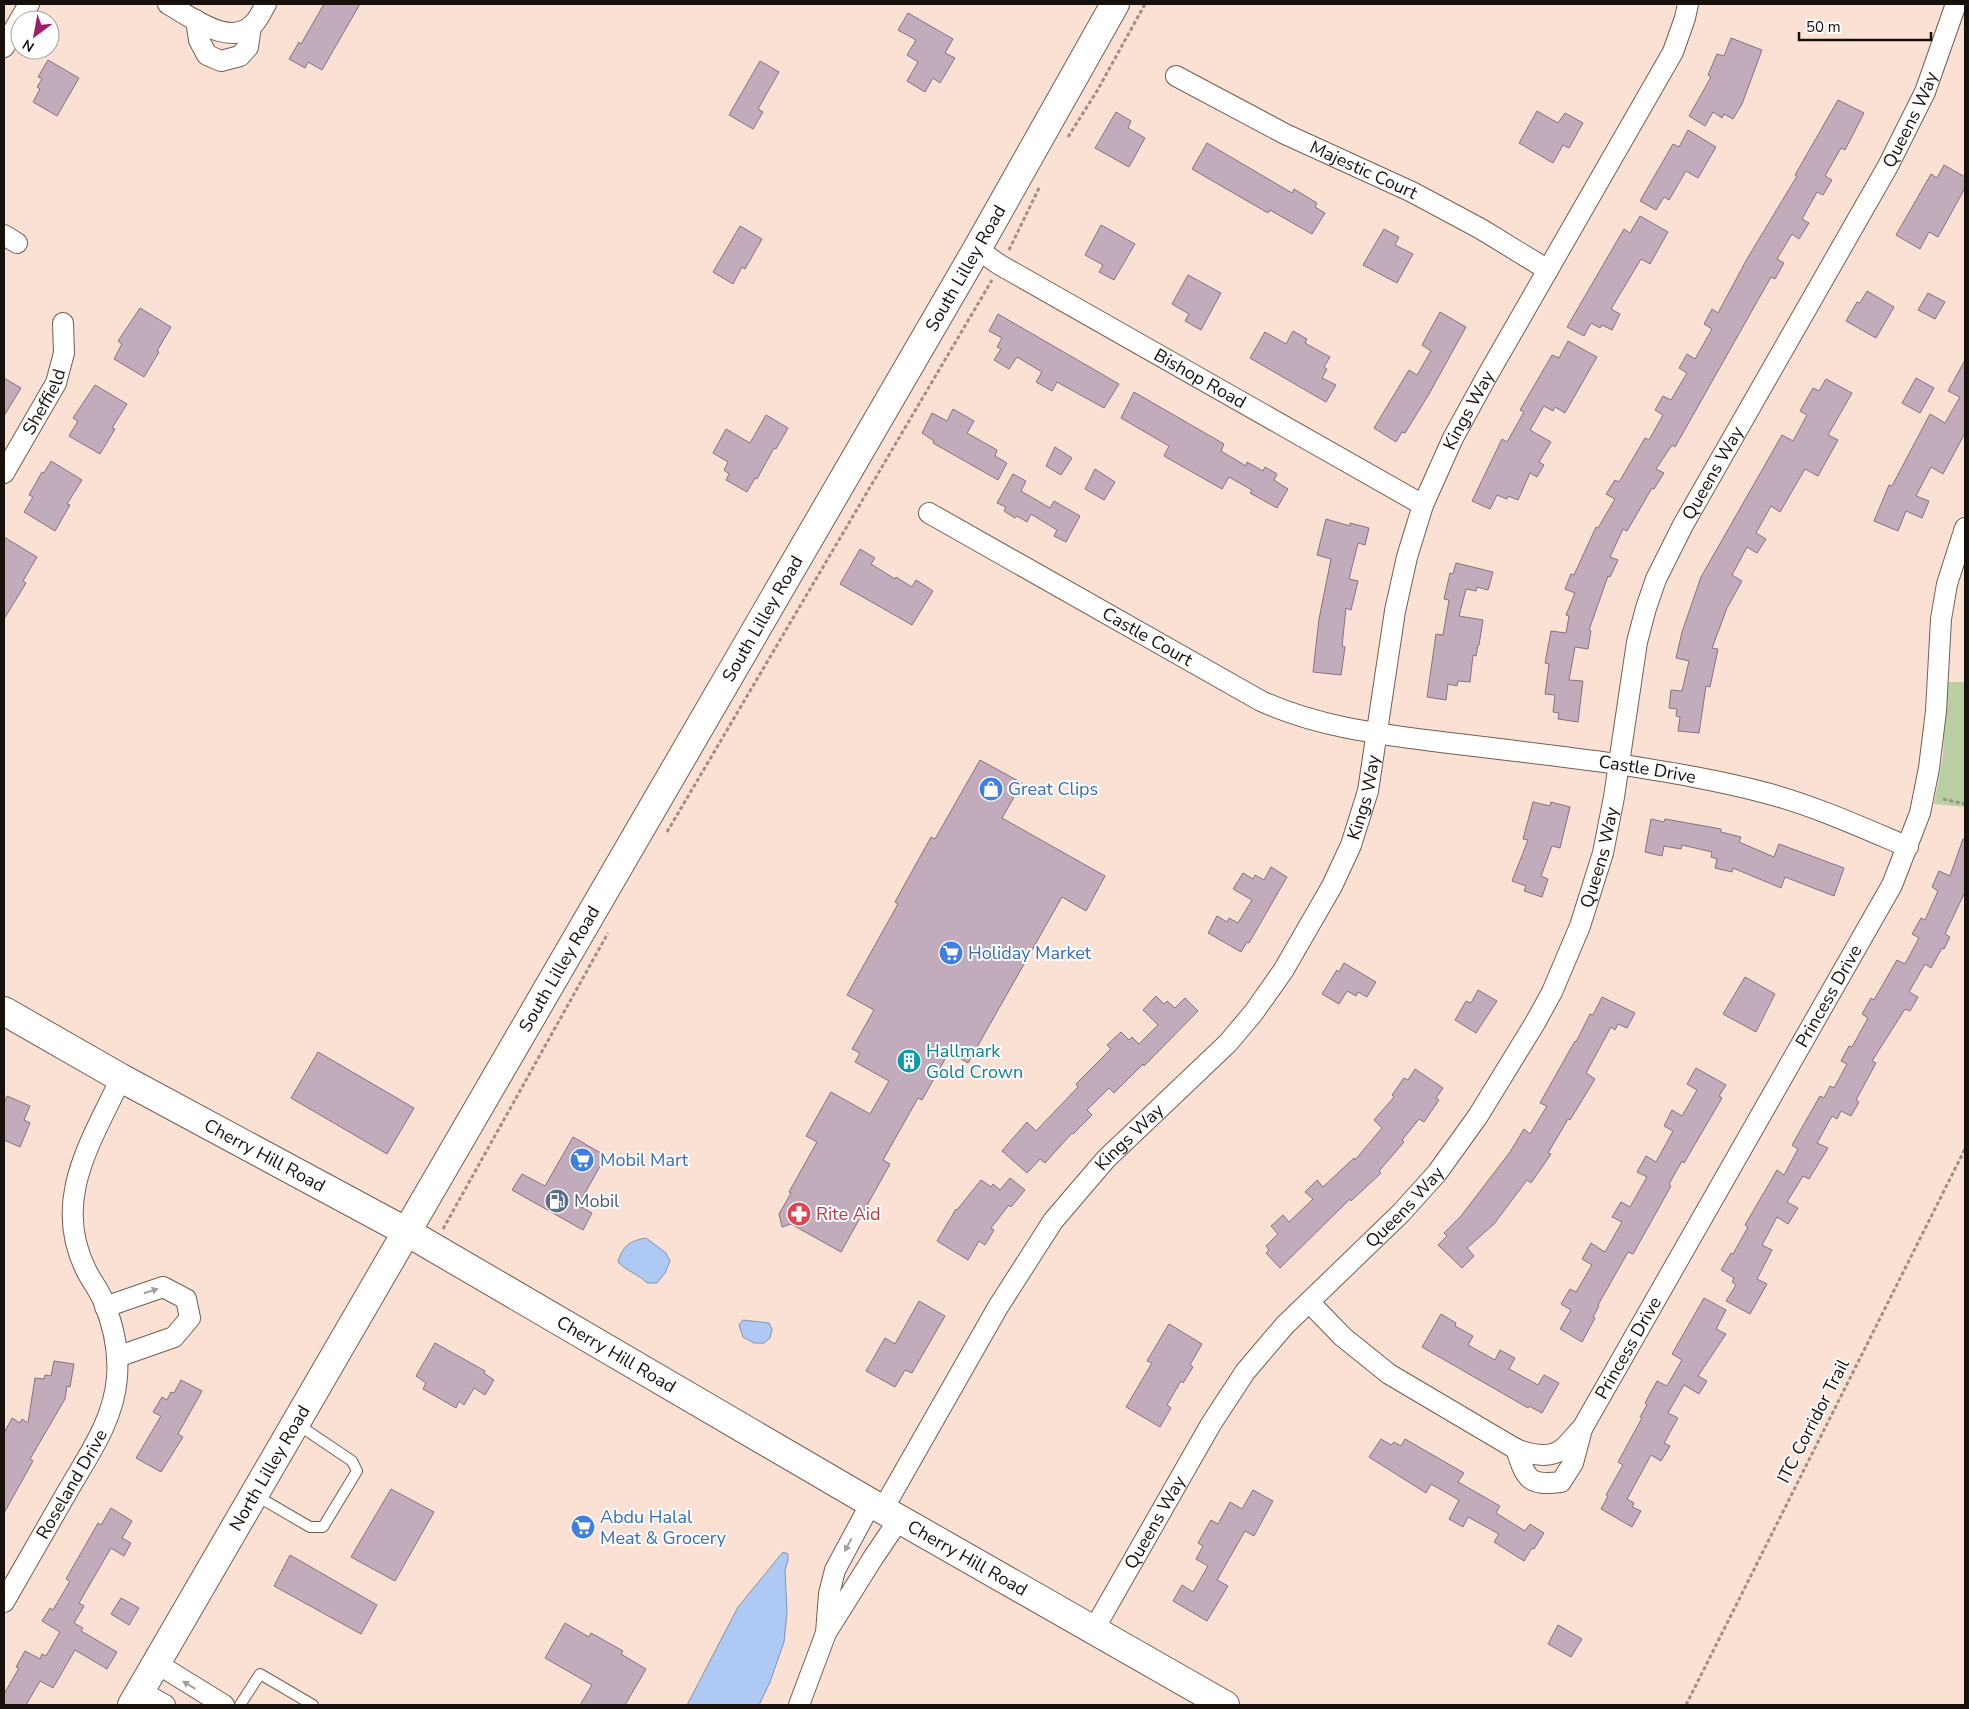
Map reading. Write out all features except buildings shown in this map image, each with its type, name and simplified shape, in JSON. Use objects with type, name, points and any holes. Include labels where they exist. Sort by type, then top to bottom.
[{"type":"street","points":[[4,47],[29,4]]},
{"type":"street","points":[[168,4],[219,32],[236,33],[256,22],[266,4]]},
{"type":"street","name":"South Lilley Road","points":[[407,1232],[977,249],[1115,4]]},
{"type":"street","name":"Kings Way","points":[[885,1510],[998,1307],[1053,1221],[1106,1160],[1228,1043],[1254,1012],[1284,971],[1332,886],[1351,845],[1368,791],[1385,666],[1395,611],[1407,557],[1423,505],[1453,438],[1673,52],[1688,4]]},
{"type":"street","name":"Queens Way","points":[[1093,1631],[1227,1398],[1264,1348],[1401,1213],[1437,1173],[1478,1116],[1535,1024],[1567,960],[1592,892],[1603,853],[1637,642],[1656,579],[1683,525],[1888,166],[1925,92],[1956,4]]},
{"type":"street","points":[[196,20],[199,40],[207,55],[221,61],[240,56],[248,47],[251,26]]},
{"type":"street","name":"Majestic Court","points":[[1176,76],[1285,134],[1412,192],[1481,229],[1548,270]]},
{"type":"street","name":"Bishop Road","points":[[977,249],[1000,265],[1423,505]]},
{"type":"street","name":"Sheffield","points":[[4,473],[56,383],[64,353],[63,322]]},
{"type":"street","name":"Castle Court","points":[[929,513],[1261,701],[1315,721],[1377,734]]},
{"type":"street","name":"Princess Drive","points":[[1516,1449],[1524,1473],[1532,1481],[1546,1484],[1561,1482],[1573,1464],[1583,1427],[1892,885],[1920,813],[1929,768],[1936,711],[1939,636],[1947,584],[1965,528]]},
{"type":"street","name":"Castle Drive","points":[[1377,734],[1698,777],[1767,794],[1845,820],[1908,847]]},
{"type":"street","name":"Cherry Hill Road","points":[[4,1011],[121,1078],[407,1232],[1093,1631],[1225,1705]]},
{"type":"street","name":"Roseland Drive","points":[[4,1602],[102,1431],[115,1394],[117,1357],[112,1326],[78,1250],[73,1224],[73,1197],[76,1176],[121,1078]]},
{"type":"street","name":"North Lilley Road","points":[[136,1698],[407,1232]]},
{"type":"street","points":[[105,1307],[163,1287],[186,1299],[190,1318],[174,1338],[117,1357]]},
{"type":"street","name":"Princess Drive","points":[[1309,1302],[1342,1337],[1389,1374],[1516,1449],[1535,1455],[1548,1454],[1560,1450],[1583,1427]]},
{"type":"street","points":[[826,1633],[829,1594],[835,1570],[885,1510]]},
{"type":"street","points":[[799,1705],[826,1633],[873,1558],[885,1510]]},
{"type":"street","points":[[156,1663],[224,1705]]},
{"type":"street","points":[[136,1698],[165,1705]]},
{"type":"lane","points":[[254,1494],[310,1527],[323,1527],[357,1472],[352,1461],[296,1424]]},
{"type":"lane","points":[[240,1705],[260,1674],[313,1705]]},
{"type":"path","points":[[1066,140],[1097,90],[1145,4]]},
{"type":"path","points":[[667,832],[1000,265],[1042,182]]},
{"type":"path","points":[[1943,799],[1965,804]]},
{"type":"path","points":[[433,1247],[612,925]]},
{"type":"path","name":"ITC Corridor Trail","points":[[1686,1705],[1965,1149]]},
{"type":"green space","points":[[1946,682],[1965,682],[1965,807],[1934,804],[1943,756]]},
{"type":"water","points":[[646,1238],[666,1253],[670,1261],[665,1273],[657,1283],[647,1283],[618,1262],[622,1252],[628,1245]]},
{"type":"water","points":[[743,1320],[769,1323],[772,1329],[770,1338],[764,1343],[754,1343],[743,1337],[739,1325]]},
{"type":"water","points":[[783,1552],[788,1554],[785,1570],[787,1612],[784,1642],[770,1682],[759,1705],[687,1705],[738,1607]]},
{"type":"place","name":"Great Clips","points":[[991,789]]},
{"type":"place","name":"Holiday Market","points":[[951,953]]},
{"type":"place","name":"Hallmark Gold Crown","points":[[909,1061]]},
{"type":"place","name":"Mobil Mart","points":[[582,1160]]},
{"type":"place","name":"Mobil","points":[[557,1201]]},
{"type":"place","name":"Rite Aid","points":[[799,1214]]},
{"type":"place","name":"Abdu Halal Meat & Grocery","points":[[583,1527]]}]
